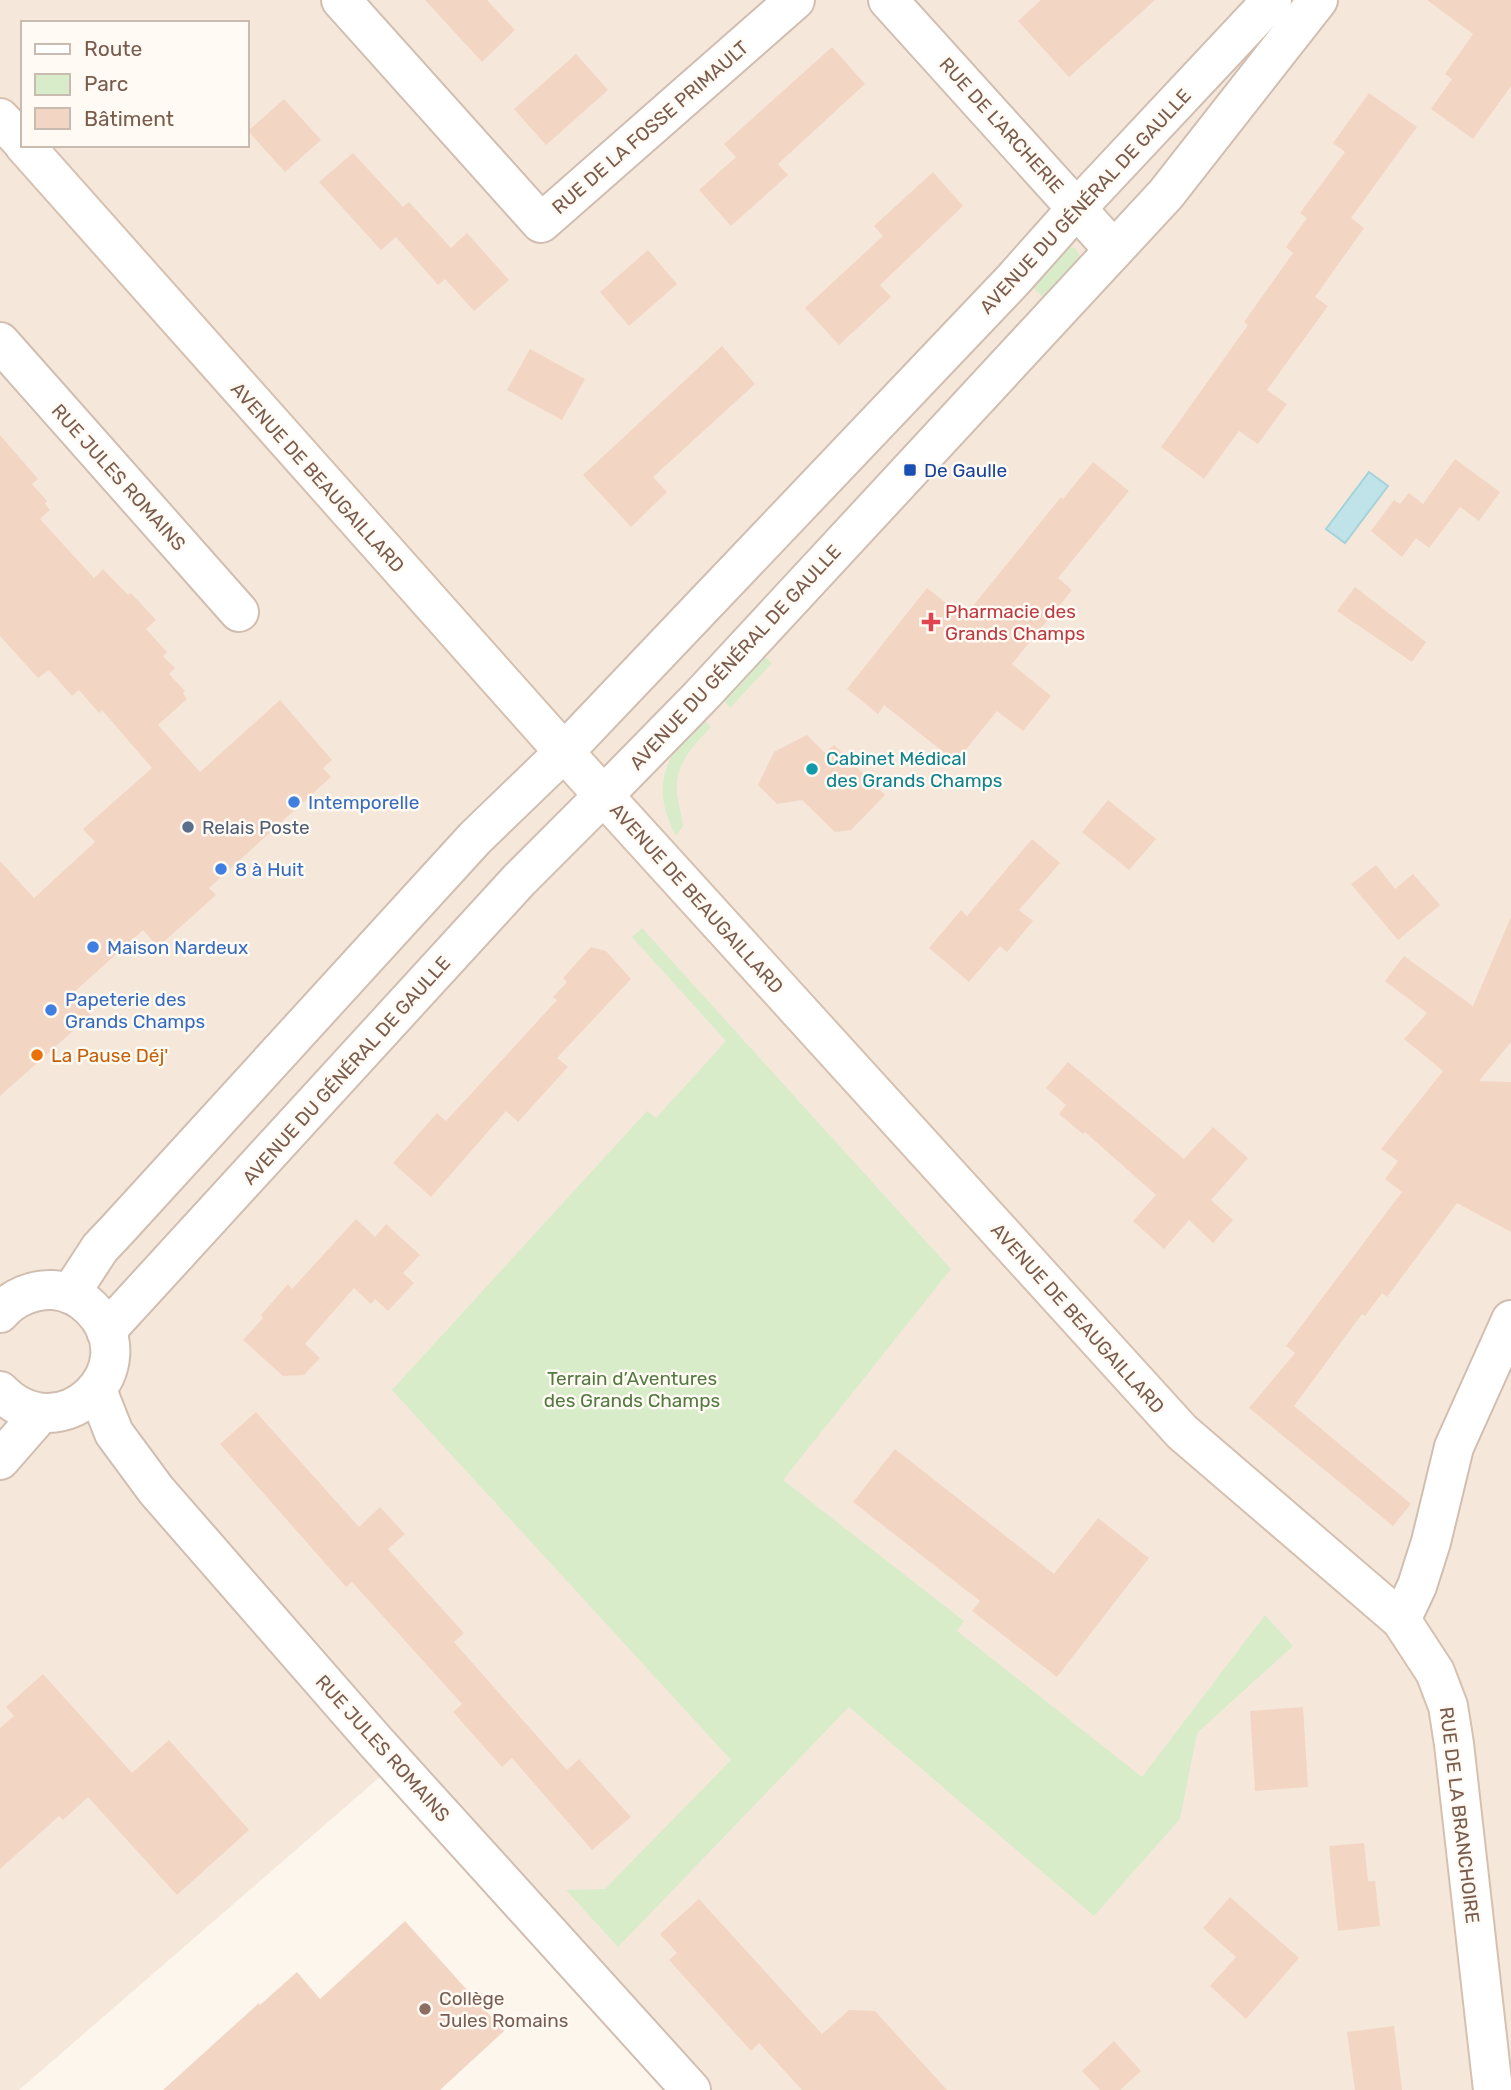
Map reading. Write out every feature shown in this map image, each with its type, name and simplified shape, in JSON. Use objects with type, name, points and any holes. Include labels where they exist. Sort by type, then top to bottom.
[{"type":"street","name":"RUE DE LA FOSSE PRIMAULT","points":[[341,0],[541,223],[795,0]]},
{"type":"street","name":"RUE DE L'ARCHERIE","points":[[888,0],[1114,250]]},
{"type":"street","name":"AVENUE DU GÉNÉRAL DE GAULLE","points":[[70,1294],[100,1248],[475,838],[564,752],[1013,281],[1077,208],[1272,0]]},
{"type":"street","name":"AVENUE DU GÉNÉRAL DE GAULLE","points":[[106,1331],[519,880],[700,697],[1166,194],[1318,0]]},
{"type":"street","name":"AVENUE DE BEAUGAILLARD","points":[[0,118],[21,141]]},
{"type":"street","name":"AVENUE DE BEAUGAILLARD","points":[[27,147],[564,752],[1182,1432],[1401,1620]]},
{"type":"street","name":"RUE JULES ROMAINS","points":[[0,342],[239,612]]},
{"type":"street","points":[[0,1391],[26,1410],[57,1413],[72,1409],[97,1390],[105,1377],[110,1346],[98,1315],[86,1303],[70,1294],[41,1290],[14,1300],[1,1310]]},
{"type":"street","points":[[1401,1620],[1417,1586],[1454,1447],[1511,1320]]},
{"type":"street","name":"RUE JULES ROMAINS","points":[[97,1390],[114,1433],[156,1490],[375,1741],[691,2090]]},
{"type":"street","points":[[0,1461],[41,1413]]},
{"type":"street","name":"RUE DE LA BRANCHOIRE","points":[[1401,1620],[1435,1672],[1448,1706],[1493,2090]]},
{"type":"shaded area","points":[[0,0],[1511,0],[1511,2090],[691,2090],[396,1763],[19,2090],[0,2090]]},
{"type":"green space","points":[[1063,246],[1075,248],[1082,259],[1050,304],[1025,280]]},
{"type":"green space","points":[[761,653],[772,663],[730,708],[720,697]]},
{"type":"green space","points":[[701,717],[711,727],[686,757],[679,774],[677,793],[683,826],[676,836],[664,801],[665,772],[679,745]]},
{"type":"green space","name":"Terrain d’Aventures des Grands Champs","points":[[642,928],[951,1269],[783,1480],[964,1621],[957,1631],[1142,1777],[1265,1615],[1293,1646],[1197,1733],[1180,1819],[1094,1916],[849,1707],[618,1947],[566,1890],[605,1889],[731,1760],[392,1390],[647,1111],[656,1118],[726,1041],[632,937]]},
{"type":"water","points":[[1369,472],[1388,486],[1345,543],[1326,529]]},
{"type":"building","points":[[425,0],[487,0],[515,30],[482,62]]},
{"type":"building","points":[[1041,0],[1155,0],[1069,77],[1018,21]]},
{"type":"building","points":[[1427,0],[1511,0],[1511,86],[1473,139],[1431,109],[1452,79],[1445,74],[1473,34]]},
{"type":"building","points":[[832,47],[865,84],[778,164],[788,175],[731,226],[699,190],[736,157],[724,144]]},
{"type":"building","points":[[576,54],[608,90],[546,145],[514,109]]},
{"type":"building","points":[[1369,93],[1417,127],[1351,218],[1364,228],[1315,297],[1328,306],[1267,390],[1287,404],[1258,444],[1239,431],[1204,479],[1161,447],[1248,325],[1244,322],[1293,253],[1286,247],[1307,218],[1300,213],[1345,152],[1333,143]]},
{"type":"building","points":[[284,99],[321,140],[285,172],[248,131]]},
{"type":"building","points":[[353,153],[403,207],[409,202],[451,248],[467,233],[509,280],[474,311],[445,279],[438,285],[396,237],[381,250],[319,182]]},
{"type":"building","points":[[933,172],[963,206],[880,285],[891,297],[839,345],[805,308],[883,236],[874,226]]},
{"type":"building","points":[[648,250],[677,284],[629,326],[600,292]]},
{"type":"building","points":[[722,346],[755,384],[653,477],[667,492],[631,527],[583,475]]},
{"type":"building","points":[[530,349],[585,379],[562,420],[507,390]]},
{"type":"building","points":[[0,435],[38,479],[32,484],[47,501],[45,504],[50,510],[40,519],[94,578],[103,569],[128,595],[131,593],[156,620],[146,629],[167,652],[163,656],[175,668],[169,674],[185,691],[183,693],[187,699],[158,725],[200,772],[280,700],[332,760],[323,768],[331,777],[209,888],[216,895],[158,947],[143,930],[72,994],[91,1015],[0,1096],[0,861],[34,898],[95,842],[83,829],[152,768],[102,710],[99,713],[79,690],[72,696],[49,670],[38,678],[0,636]]},
{"type":"building","points":[[1455,459],[1500,492],[1479,521],[1460,507],[1429,548],[1416,538],[1402,557],[1371,531],[1394,500],[1400,504],[1409,493],[1423,504]]},
{"type":"building","points":[[1093,462],[1129,491],[1058,578],[1072,590],[1012,664],[1051,696],[1023,731],[997,711],[956,762],[884,705],[878,714],[847,689],[927,588],[964,617],[1061,497],[1063,499]]},
{"type":"building","points":[[1355,587],[1426,642],[1412,662],[1337,611]]},
{"type":"building","name":"Cabinet Médical des Grands Champs","points":[[807,735],[825,753],[834,745],[885,795],[851,830],[835,832],[802,800],[777,804],[758,785],[774,752]]},
{"type":"building","points":[[1108,800],[1156,839],[1129,870],[1082,832]]},
{"type":"building","points":[[1032,839],[1060,863],[1019,910],[1033,921],[1007,952],[1000,946],[969,982],[929,948],[961,910],[967,916]]},
{"type":"building","points":[[1376,865],[1395,889],[1413,874],[1440,905],[1398,940],[1351,884]]},
{"type":"building","points":[[1511,917],[1511,1042],[1479,1081],[1511,1082],[1511,1232],[1457,1203],[1387,1297],[1382,1293],[1365,1316],[1362,1314],[1294,1406],[1411,1504],[1393,1526],[1249,1408],[1295,1353],[1286,1346],[1402,1192],[1385,1179],[1398,1161],[1381,1149],[1443,1071],[1404,1039],[1427,1013],[1385,981],[1404,956],[1473,1006]]},
{"type":"building","points":[[591,947],[606,951],[631,979],[557,1058],[568,1067],[518,1122],[506,1111],[431,1197],[393,1163],[437,1113],[446,1121],[557,1000],[553,997],[567,982],[563,978]]},
{"type":"building","points":[[1068,1062],[1184,1159],[1213,1127],[1248,1158],[1211,1200],[1233,1220],[1213,1243],[1189,1220],[1164,1249],[1133,1221],[1156,1195],[1085,1132],[1083,1134],[1059,1114],[1066,1105],[1046,1088]]},
{"type":"building","points":[[356,1219],[375,1237],[386,1224],[420,1255],[403,1273],[414,1283],[388,1311],[375,1299],[371,1304],[354,1288],[305,1344],[320,1358],[304,1375],[283,1376],[243,1340],[288,1284],[292,1289]]},
{"type":"building","points":[[256,1412],[359,1527],[380,1507],[405,1534],[388,1549],[464,1633],[454,1642],[567,1770],[579,1759],[631,1817],[592,1850],[512,1758],[502,1767],[453,1712],[462,1704],[352,1582],[346,1587],[220,1444]]},
{"type":"building","points":[[895,1449],[1054,1574],[1098,1518],[1149,1558],[1057,1677],[972,1611],[980,1601],[853,1502]]},
{"type":"building","points":[[43,1674],[132,1773],[169,1740],[249,1830],[177,1895],[88,1797],[63,1820],[59,1816],[0,1869],[0,1728],[14,1716],[6,1707]]},
{"type":"building","points":[[1303,1707],[1308,1787],[1255,1791],[1250,1711]]},
{"type":"building","points":[[1364,1843],[1368,1881],[1375,1881],[1380,1926],[1338,1931],[1329,1846]]},
{"type":"building","points":[[1230,1897],[1299,1958],[1246,2019],[1210,1986],[1236,1957],[1203,1928]]},
{"type":"building","points":[[699,1899],[822,2034],[849,2010],[875,2011],[947,2090],[802,2090],[759,2043],[751,2051],[669,1960],[677,1953],[660,1934]]},
{"type":"building","name":"Collège Jules Romains","points":[[405,1921],[504,2031],[440,2090],[163,2090],[297,1972],[320,1999]]},
{"type":"building","points":[[1394,2026],[1402,2090],[1355,2090],[1347,2032]]},
{"type":"building","points":[[1114,2041],[1141,2071],[1120,2090],[1100,2090],[1082,2071]]},
{"type":"place","name":"De Gaulle","points":[[910,470]]},
{"type":"place","name":"Pharmacie des Grands Champs","points":[[931,622]]},
{"type":"place","name":"Cabinet Médical des Grands Champs","points":[[812,769]]},
{"type":"place","name":"Intemporelle","points":[[294,802]]},
{"type":"place","name":"Relais Poste","points":[[188,827]]},
{"type":"place","name":"8 à Huit","points":[[221,869]]},
{"type":"place","name":"Maison Nardeux","points":[[93,947]]},
{"type":"place","name":"Papeterie des Grands Champs","points":[[51,1010]]},
{"type":"place","name":"La Pause Déj'","points":[[37,1055]]},
{"type":"place","name":"Collège Jules Romains","points":[[425,2009]]}]
